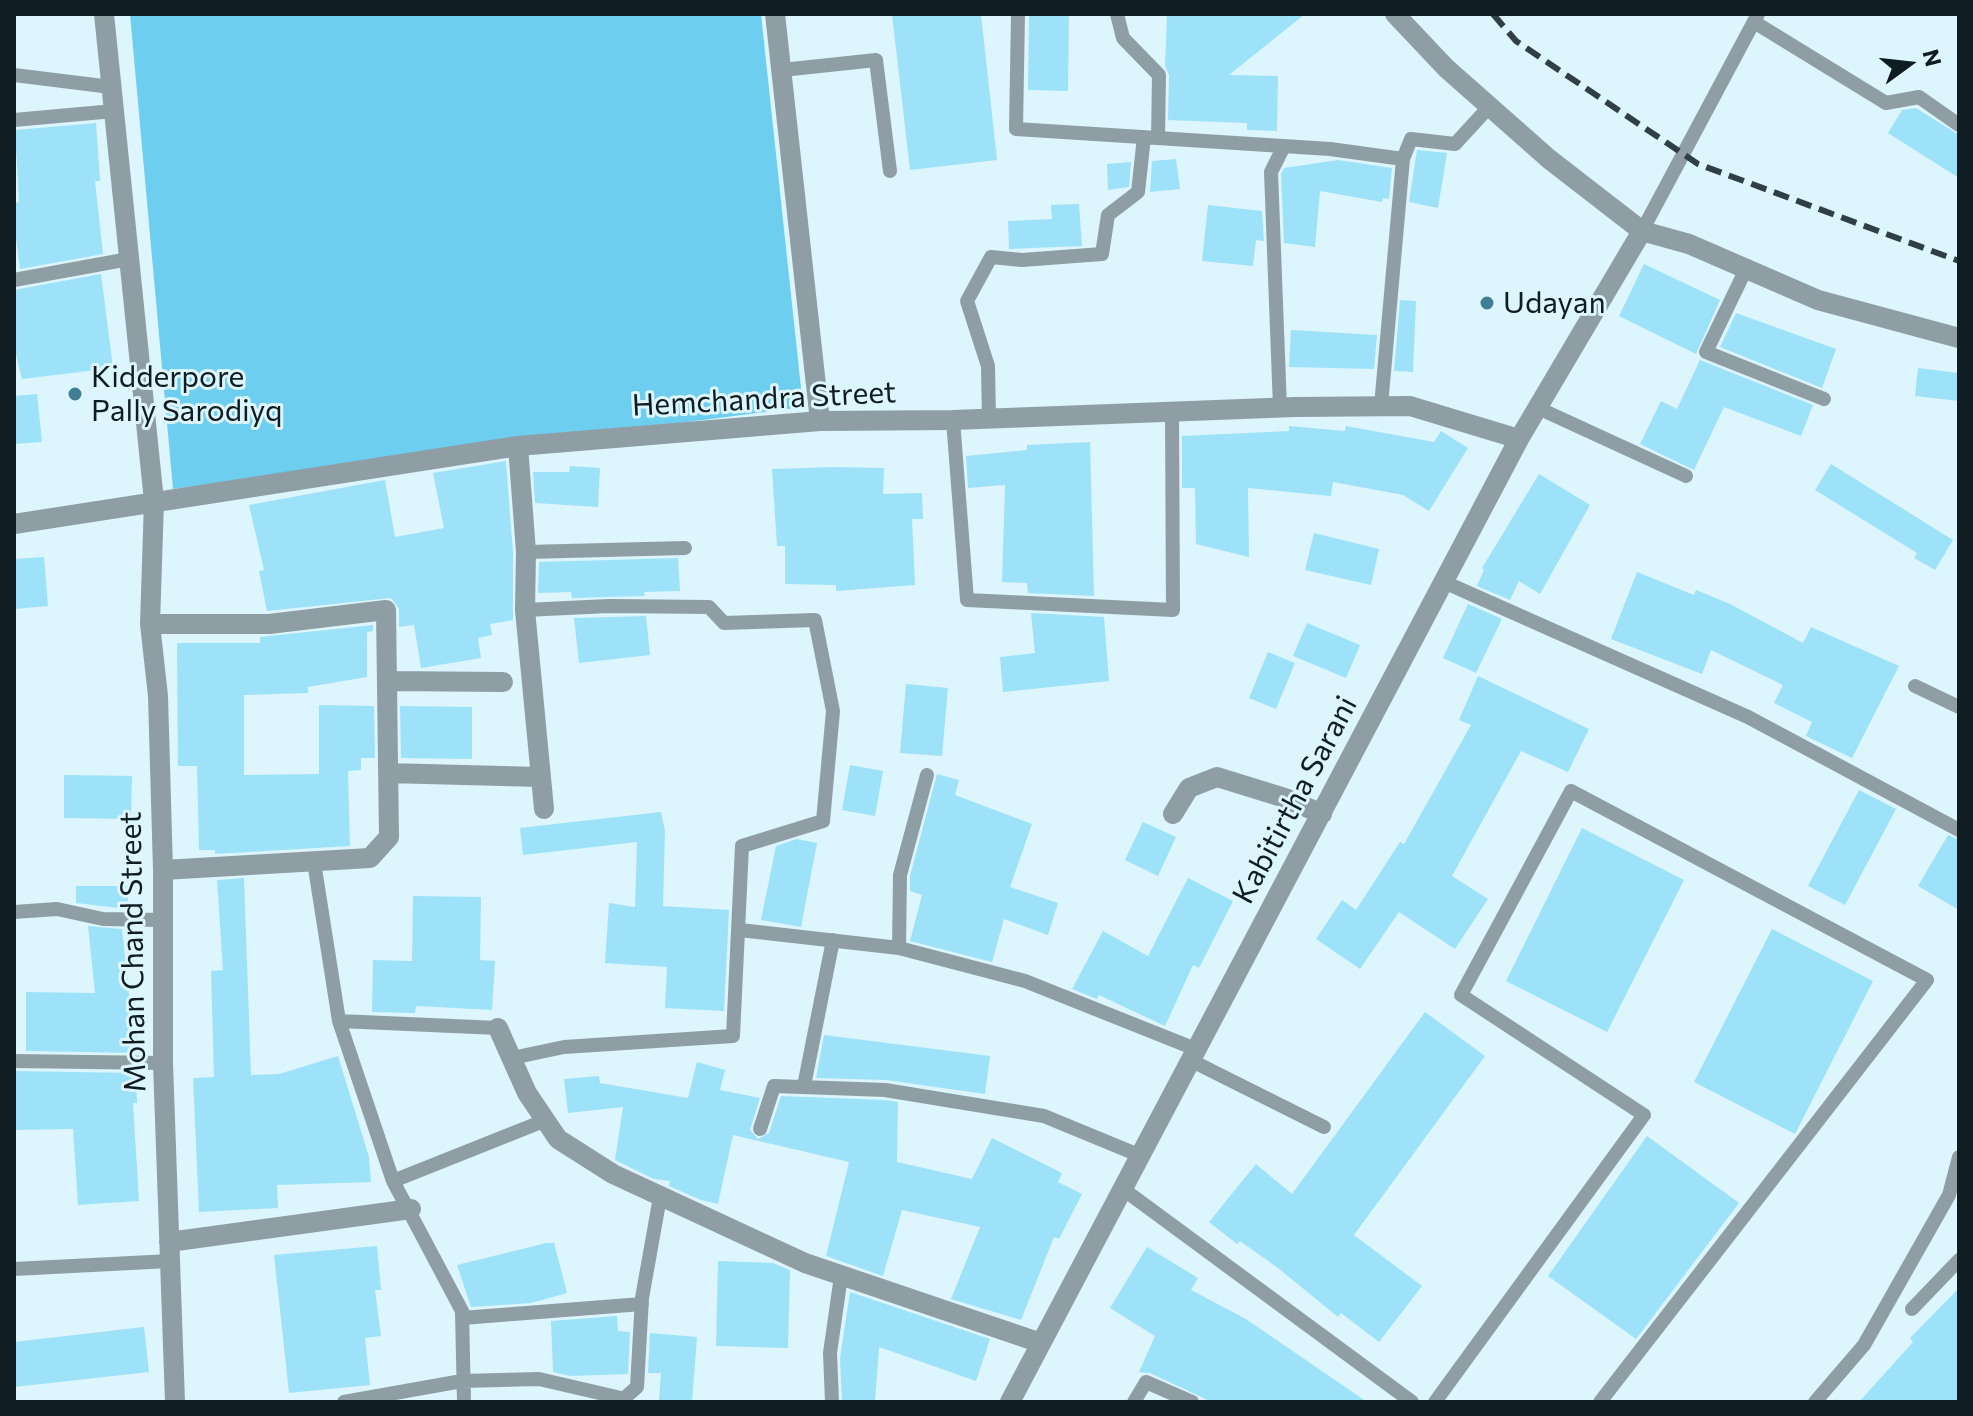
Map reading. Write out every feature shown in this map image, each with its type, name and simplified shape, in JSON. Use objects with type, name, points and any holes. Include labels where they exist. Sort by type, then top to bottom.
[{"type":"street","name":"Mohan Chand Street","points":[[104,14],[154,501],[150,624],[158,696],[163,870],[163,1063],[175,1402]]},
{"type":"street","points":[[775,14],[820,421]]},
{"type":"street","points":[[1395,14],[1549,159],[1642,231],[1689,244],[1818,300],[1959,338]]},
{"type":"street","name":"Kabitirtha Sarani","points":[[1010,1402],[1519,439],[1642,231]]},
{"type":"street","name":"Hemchandra Street","points":[[14,524],[518,446],[820,421],[1410,406],[1519,439]]},
{"type":"street","points":[[518,446],[526,552],[525,610],[544,809]]},
{"type":"street","points":[[150,624],[269,624],[386,610],[389,837],[370,858],[163,870]]},
{"type":"street","points":[[387,681],[503,682]]},
{"type":"street","points":[[388,773],[540,777]]},
{"type":"street","points":[[1173,814],[1189,788],[1217,777],[1285,798],[1322,814]]},
{"type":"street","points":[[498,1028],[527,1093],[558,1139],[613,1174],[805,1263],[1041,1343]]},
{"type":"street","points":[[170,1252],[411,1209]]},
{"type":"lane","points":[[1018,14],[1016,129],[1284,146],[1403,159]]},
{"type":"lane","points":[[989,419],[988,366],[967,301],[991,257],[1022,260],[1102,254],[1108,215],[1138,192],[1151,138],[1159,75],[1123,38],[1117,14]]},
{"type":"lane","points":[[1642,231],[1756,18],[1886,103],[1919,97],[1959,125]]},
{"type":"lane","points":[[782,70],[876,60],[890,171]]},
{"type":"lane","points":[[14,75],[111,87]]},
{"type":"lane","points":[[1381,406],[1403,159],[1411,139],[1455,144],[1490,106]]},
{"type":"lane","points":[[14,120],[114,111]]},
{"type":"lane","points":[[1280,408],[1271,172],[1284,146]]},
{"type":"lane","points":[[14,280],[129,259]]},
{"type":"lane","points":[[1746,269],[1706,352],[1824,399]]},
{"type":"lane","points":[[1538,408],[1686,476]]},
{"type":"lane","points":[[953,420],[967,600],[1173,610],[1172,412]]},
{"type":"lane","points":[[526,552],[685,548]]},
{"type":"lane","points":[[1444,582],[1748,717],[1959,830]]},
{"type":"lane","points":[[512,1058],[564,1047],[733,1036],[742,846],[823,821],[833,711],[815,620],[724,623],[709,607],[609,606],[525,610]]},
{"type":"lane","points":[[1915,686],[1959,707]]},
{"type":"lane","points":[[899,948],[900,875],[927,775]]},
{"type":"lane","points":[[1435,1402],[1644,1115],[1461,995],[1571,791],[1927,980],[1600,1402]]},
{"type":"lane","points":[[314,862],[339,1021],[393,1181],[411,1209],[462,1311],[464,1402]]},
{"type":"lane","points":[[14,912],[57,909],[103,919],[162,920]]},
{"type":"lane","points":[[740,930],[899,948],[1025,981],[1195,1055],[1324,1127]]},
{"type":"lane","points":[[804,1086],[833,940]]},
{"type":"lane","points":[[339,1021],[498,1028]]},
{"type":"lane","points":[[14,1061],[163,1063]]},
{"type":"lane","points":[[760,1129],[774,1086],[804,1086],[927,1095],[1044,1116],[1141,1156]]},
{"type":"lane","points":[[393,1181],[546,1120]]},
{"type":"lane","points":[[1815,1402],[1864,1345],[1949,1195],[1959,1157]]},
{"type":"lane","points":[[1123,1189],[1412,1402]]},
{"type":"lane","points":[[344,1402],[462,1381],[539,1379],[620,1400],[637,1387],[642,1304],[660,1197]]},
{"type":"lane","points":[[14,1269],[170,1252]]},
{"type":"lane","points":[[1912,1309],[1959,1260]]},
{"type":"lane","points":[[832,1402],[830,1353],[841,1276]]},
{"type":"lane","points":[[462,1318],[642,1304]]},
{"type":"lane","points":[[1134,1402],[1146,1382],[1192,1402]]},
{"type":"shaded area","points":[[130,14],[761,14],[803,407],[173,489]]},
{"type":"building","points":[[892,14],[981,14],[997,160],[910,170]]},
{"type":"building","points":[[1029,14],[1069,14],[1068,91],[1028,90]]},
{"type":"building","points":[[1167,14],[1305,14],[1229,75],[1278,76],[1277,131],[1247,130],[1247,123],[1168,120],[1169,75],[1165,66]]},
{"type":"building","points":[[1916,108],[1959,135],[1959,178],[1888,133],[1902,110]]},
{"type":"building","points":[[96,123],[100,181],[95,181],[103,254],[20,269],[14,223],[14,203],[19,202],[15,130]]},
{"type":"building","points":[[1417,150],[1447,153],[1438,208],[1409,202]]},
{"type":"building","points":[[1176,159],[1180,189],[1150,192],[1152,161]]},
{"type":"building","points":[[1338,160],[1392,168],[1389,199],[1383,198],[1382,202],[1320,191],[1315,247],[1284,243],[1281,174],[1284,168]]},
{"type":"building","points":[[1131,162],[1129,187],[1108,190],[1107,164]]},
{"type":"building","points":[[1079,204],[1082,246],[1009,249],[1008,221],[1052,219],[1051,205]]},
{"type":"building","points":[[1208,205],[1262,211],[1264,241],[1256,240],[1253,266],[1202,261]]},
{"type":"building","points":[[1644,264],[1720,300],[1696,354],[1619,316]]},
{"type":"building","points":[[101,274],[113,368],[22,379],[14,346],[14,290]]},
{"type":"building","points":[[1400,300],[1416,301],[1413,372],[1394,371]]},
{"type":"building","points":[[1736,313],[1836,349],[1822,388],[1720,347]]},
{"type":"building","points":[[1291,330],[1377,335],[1374,369],[1289,367]]},
{"type":"building","points":[[1700,360],[1813,405],[1801,436],[1724,407],[1694,470],[1640,444],[1661,401],[1677,409]]},
{"type":"building","points":[[1918,368],[1959,373],[1959,401],[1915,396]]},
{"type":"building","points":[[37,394],[42,442],[14,444],[14,396]]},
{"type":"building","points":[[1289,426],[1345,431],[1346,426],[1434,442],[1441,431],[1468,448],[1429,511],[1403,495],[1333,482],[1331,496],[1248,488],[1249,557],[1196,544],[1195,488],[1182,488],[1182,436],[1289,431]]},
{"type":"building","points":[[1090,442],[1094,596],[1028,593],[1027,583],[1002,582],[1005,485],[968,488],[966,456],[1027,450],[1027,445]]},
{"type":"building","points":[[506,461],[513,552],[513,620],[490,624],[492,635],[478,638],[481,658],[421,668],[414,625],[399,627],[399,609],[391,598],[267,611],[259,571],[264,570],[249,505],[385,480],[395,537],[444,528],[433,473]]},
{"type":"building","points":[[1831,464],[1953,540],[1935,570],[1914,558],[1917,553],[1815,490]]},
{"type":"building","points":[[570,466],[600,468],[598,507],[535,503],[533,472],[569,472]]},
{"type":"building","points":[[884,468],[883,494],[922,493],[923,519],[912,519],[915,585],[836,591],[836,585],[785,584],[785,546],[777,546],[772,469]]},
{"type":"building","points":[[1539,474],[1590,505],[1540,594],[1519,581],[1510,600],[1477,586],[1484,570],[1482,568]]},
{"type":"building","points":[[1314,533],[1379,549],[1371,585],[1305,570]]},
{"type":"building","points":[[44,557],[48,606],[14,609],[14,559]]},
{"type":"building","points":[[678,558],[680,591],[644,592],[645,596],[572,598],[571,592],[538,593],[539,562]]},
{"type":"building","points":[[1637,572],[1694,595],[1696,590],[1730,604],[1803,643],[1811,627],[1899,666],[1852,758],[1806,736],[1812,722],[1774,703],[1783,685],[1711,650],[1702,674],[1611,639]]},
{"type":"building","points":[[1468,604],[1502,619],[1476,673],[1443,658]]},
{"type":"building","points":[[1031,613],[1104,617],[1109,681],[1003,692],[1000,657],[1035,653]]},
{"type":"building","points":[[646,616],[650,655],[579,663],[574,618]]},
{"type":"building","points":[[1307,623],[1360,645],[1346,678],[1293,656]]},
{"type":"building","points":[[373,625],[373,631],[367,632],[367,677],[308,687],[308,693],[244,695],[244,775],[319,774],[319,705],[374,706],[375,758],[361,758],[361,770],[348,771],[350,846],[215,854],[215,850],[199,850],[197,766],[178,766],[177,643],[260,643],[260,637]]},
{"type":"building","points":[[1268,652],[1295,663],[1276,709],[1249,698]]},
{"type":"building","points":[[1478,676],[1589,729],[1568,772],[1521,751],[1452,876],[1488,899],[1455,949],[1399,912],[1360,969],[1316,939],[1342,900],[1356,910],[1400,842],[1404,844],[1471,725],[1459,720]]},
{"type":"building","points":[[906,684],[948,688],[942,756],[900,753]]},
{"type":"building","points":[[400,706],[472,707],[472,759],[401,758]]},
{"type":"building","points":[[850,765],[883,771],[875,816],[842,810]]},
{"type":"building","points":[[937,774],[959,780],[955,795],[1032,824],[1010,887],[1058,903],[1048,935],[1004,919],[992,962],[910,941],[922,895],[910,891],[910,876]]},
{"type":"building","points":[[64,775],[132,776],[131,819],[64,818]]},
{"type":"building","points":[[1859,790],[1896,809],[1845,905],[1808,886]]},
{"type":"building","points":[[661,812],[665,831],[663,906],[729,910],[724,1011],[665,1008],[667,967],[605,963],[609,903],[635,907],[637,842],[523,855],[520,828]]},
{"type":"building","points":[[1143,822],[1176,837],[1158,876],[1125,860]]},
{"type":"building","points":[[1582,828],[1684,880],[1607,1032],[1506,981]]},
{"type":"building","points":[[1948,835],[1959,840],[1959,910],[1918,886]]},
{"type":"building","points":[[797,839],[817,843],[801,927],[761,920],[776,846]]},
{"type":"building","points":[[244,878],[251,1075],[279,1074],[338,1056],[369,1157],[371,1182],[277,1185],[278,1208],[199,1212],[193,1078],[214,1077],[211,971],[223,970],[217,880]]},
{"type":"building","points":[[1188,878],[1233,901],[1199,968],[1193,965],[1165,1026],[1099,995],[1097,999],[1072,989],[1103,931],[1148,956]]},
{"type":"building","points":[[76,886],[128,886],[128,909],[76,903]]},
{"type":"building","points":[[413,896],[481,897],[480,960],[495,961],[492,1010],[416,1006],[415,1013],[372,1012],[373,960],[412,961]]},
{"type":"building","points":[[88,926],[122,929],[130,1003],[135,1002],[138,1053],[26,1051],[26,992],[95,993]]},
{"type":"building","points":[[1772,929],[1873,981],[1795,1134],[1694,1082]]},
{"type":"building","points":[[1425,1012],[1485,1056],[1354,1235],[1422,1286],[1379,1342],[1341,1313],[1338,1317],[1278,1268],[1240,1241],[1237,1244],[1209,1222],[1256,1164],[1292,1194]]},
{"type":"building","points":[[824,1035],[990,1056],[985,1094],[886,1080],[816,1078]]},
{"type":"building","points":[[697,1062],[725,1070],[720,1090],[760,1098],[750,1130],[758,1139],[769,1133],[781,1096],[884,1100],[898,1102],[897,1162],[972,1179],[992,1138],[1062,1173],[1058,1182],[1082,1194],[1059,1239],[1054,1237],[1021,1320],[951,1299],[980,1227],[902,1210],[883,1276],[826,1256],[849,1162],[733,1135],[718,1204],[701,1200],[669,1186],[670,1181],[654,1179],[615,1160],[623,1107],[568,1113],[564,1079],[599,1076],[600,1083],[688,1098]]},
{"type":"building","points":[[14,1071],[136,1073],[137,1103],[133,1103],[139,1201],[78,1205],[73,1129],[14,1130]]},
{"type":"building","points":[[1647,1136],[1739,1203],[1636,1339],[1548,1276]]},
{"type":"building","points":[[554,1243],[567,1293],[531,1303],[471,1307],[457,1265]]},
{"type":"building","points":[[377,1246],[381,1290],[375,1290],[381,1336],[365,1338],[370,1385],[289,1393],[274,1255]]},
{"type":"building","points":[[1147,1247],[1198,1278],[1191,1290],[1246,1319],[1367,1402],[1212,1402],[1150,1373],[1139,1372],[1155,1336],[1110,1308]]},
{"type":"building","points":[[718,1261],[773,1263],[790,1270],[788,1348],[716,1346]]},
{"type":"building","points":[[1959,1288],[1959,1402],[1859,1402],[1913,1342],[1910,1338]]},
{"type":"building","points":[[850,1292],[990,1339],[976,1381],[879,1347],[875,1402],[842,1402],[840,1358]]},
{"type":"building","points":[[617,1316],[618,1331],[630,1332],[628,1374],[570,1376],[553,1372],[551,1321]]},
{"type":"building","points":[[144,1327],[149,1372],[14,1387],[14,1342]]},
{"type":"building","points":[[650,1333],[697,1337],[692,1402],[659,1400],[661,1373],[648,1373]]},
{"type":"railway","points":[[1493,14],[1516,41],[1698,164],[1959,261]]},
{"type":"place","name":"Udayan","points":[[1487,303]]},
{"type":"place","name":"Kidderpore Pally Sarodiyq","points":[[75,394]]}]
